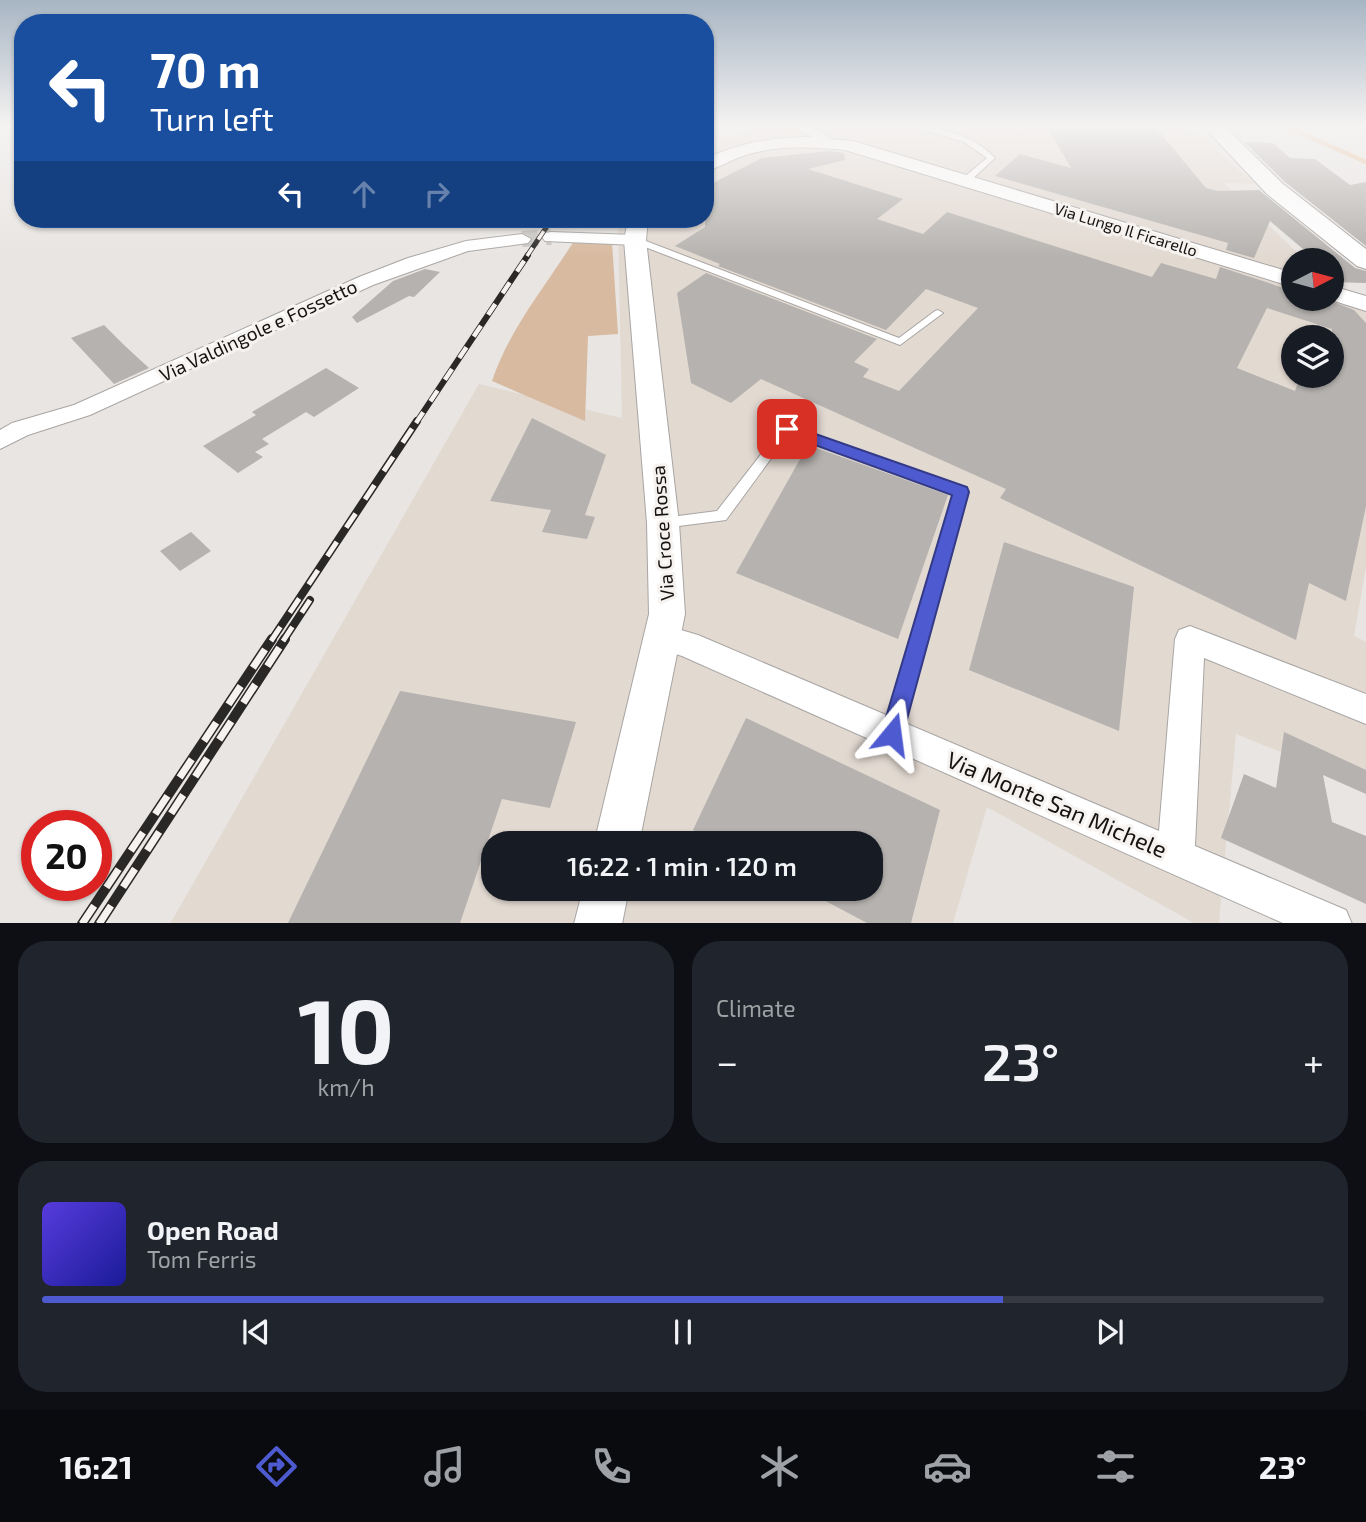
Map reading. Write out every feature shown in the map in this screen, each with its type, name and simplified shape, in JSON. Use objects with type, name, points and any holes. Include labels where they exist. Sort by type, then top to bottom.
[{"type":"main road","points":[[1255,170],[1275,190],[1366,261]]},
{"type":"street","name":"Via Lungo Il Ficarello","points":[[932,170],[1281,276]]},
{"type":"street","points":[[551,237],[636,229]]},
{"type":"street","name":"Via Croce Rossa","points":[[619,831],[664,638],[667,614],[663,523],[636,229]]},
{"type":"street","name":"Via Valdingole e Fossetto","points":[[0,441],[20,429],[82,410],[366,281],[414,262],[476,244],[522,239]]},
{"type":"street","points":[[1344,292],[1366,294]]},
{"type":"street","points":[[1344,296],[1366,304]]},
{"type":"street","name":"Via Monte San Michele","points":[[664,638],[687,644],[1332,923]]},
{"type":"street","points":[[1176,854],[1190,639],[1366,709]]},
{"type":"street","points":[[598,923],[603,901]]},
{"type":"lane","points":[[965,180],[976,170]]},
{"type":"lane","points":[[636,229],[900,342],[938,313]]},
{"type":"lane","points":[[663,523],[721,516],[787,429],[961,492],[892,734]]},
{"type":"shaded area","points":[[714,170],[1239,170],[1255,184],[1224,183],[1292,248],[1281,248],[1281,312],[1344,312],[1344,296],[1355,307],[1366,309],[1366,567],[1354,636],[1366,642],[1366,786],[1236,734],[1219,923],[1194,923],[987,807],[953,923],[171,923],[479,384],[622,418],[618,228],[714,228]]},
{"type":"shaded area","points":[[574,241],[612,242],[618,334],[588,336],[585,421],[492,381],[508,343]]},
{"type":"building","points":[[738,170],[811,170],[903,199],[877,219],[923,234],[947,212],[1152,277],[1161,263],[1216,279],[1220,267],[1281,287],[1281,312],[1344,312],[1344,306],[1354,310],[1366,323],[1366,506],[1346,601],[1309,583],[1296,640],[1000,498],[1006,489],[761,379],[731,403],[691,383],[677,293],[706,273],[877,339],[854,362],[869,369],[863,377],[899,391],[978,308],[926,289],[886,330],[718,266],[720,264],[675,246],[703,228],[714,228],[714,182]]},
{"type":"building","points":[[1002,170],[1191,170],[1206,188],[1218,191],[1259,190],[1330,248],[1302,248],[1270,221],[1254,258],[1226,250],[1228,243],[995,176]]},
{"type":"building","points":[[1273,170],[1330,170],[1350,185],[1366,182],[1366,246]]},
{"type":"building","points":[[1344,259],[1355,268],[1366,271],[1366,283],[1344,282]]},
{"type":"building","points":[[425,269],[440,272],[414,297],[409,296],[357,323],[352,317],[393,281]]},
{"type":"building","points":[[104,325],[149,368],[114,384],[71,338]]},
{"type":"building","points":[[326,368],[359,388],[314,417],[306,412],[262,439],[269,444],[255,452],[263,457],[238,473],[203,446],[256,415],[252,412]]},
{"type":"building","points":[[532,418],[606,455],[585,515],[595,517],[587,539],[542,532],[551,510],[490,501]]},
{"type":"building","points":[[808,445],[948,495],[898,639],[736,573]]},
{"type":"building","points":[[191,532],[211,551],[180,571],[160,551]]},
{"type":"building","points":[[1004,542],[1134,587],[1119,731],[969,670]]},
{"type":"building","points":[[400,691],[576,722],[550,808],[502,799],[491,831],[481,831],[481,861],[460,923],[288,923]]},
{"type":"building","points":[[746,718],[940,810],[911,923],[867,923],[826,901],[883,901],[883,831],[693,830]]},
{"type":"building","points":[[1284,732],[1366,770],[1366,794],[1323,775],[1332,822],[1366,836],[1366,904],[1221,838],[1244,774],[1276,788]]},
{"type":"tunnel","points":[[522,239],[551,237]]},
{"type":"railway","points":[[527,256],[546,228]]},
{"type":"railway","points":[[416,423],[528,255]]},
{"type":"railway","points":[[271,641],[417,421]]},
{"type":"railway","points":[[283,641],[310,600]]},
{"type":"railway","points":[[83,923],[272,639]]},
{"type":"railway","points":[[100,923],[285,639]]},
{"type":"route","points":[[787,429],[961,492],[892,734]]}]
